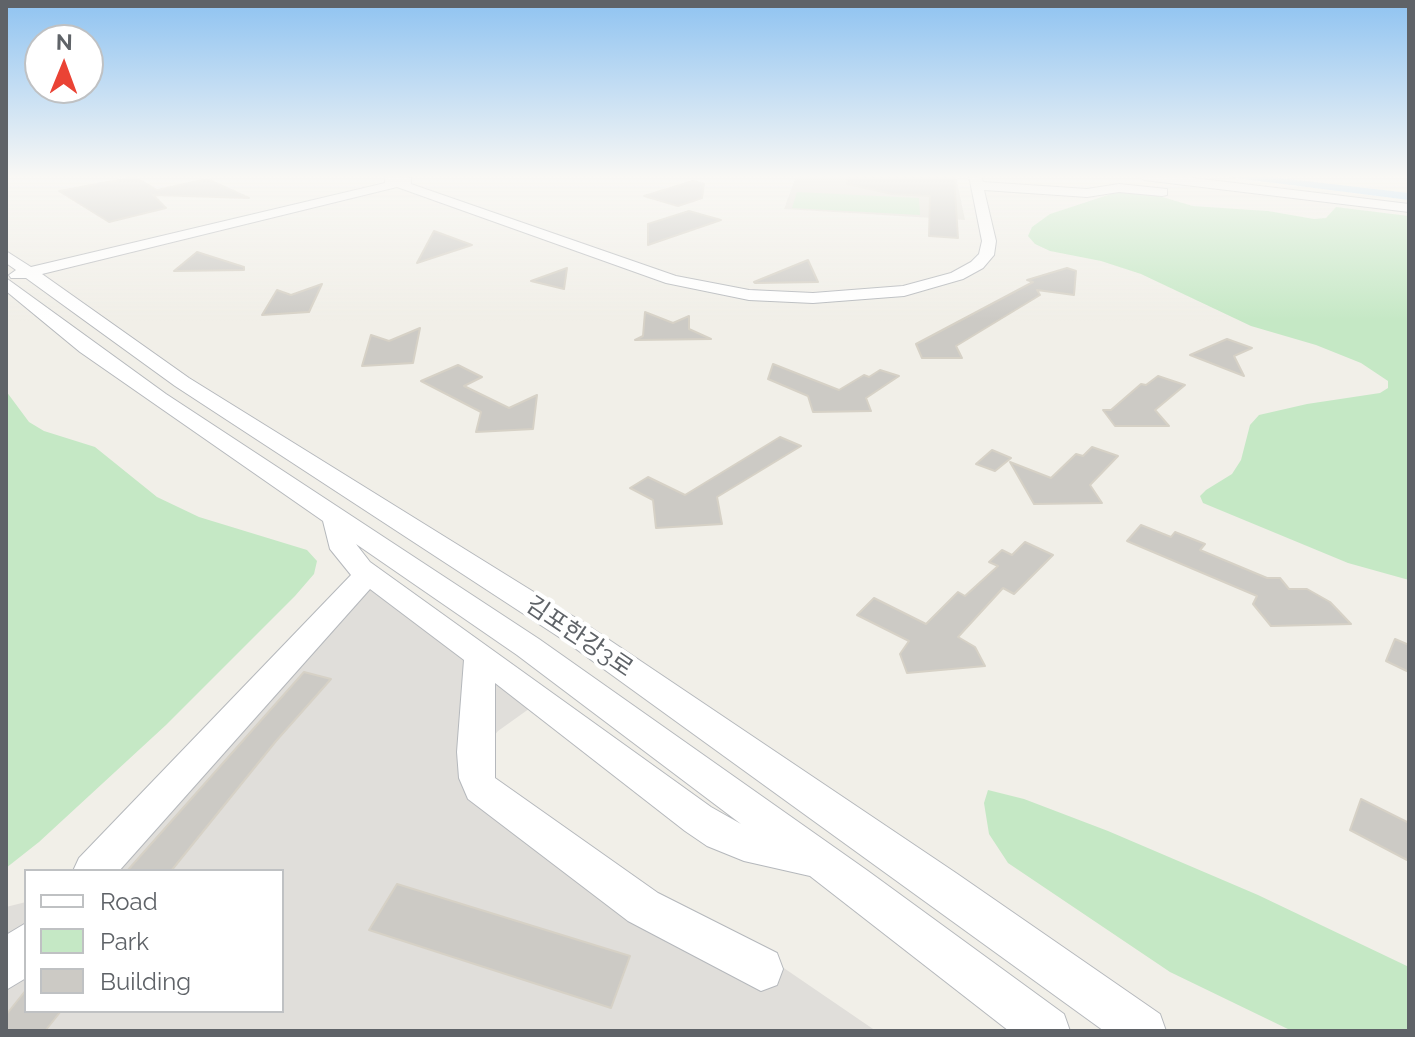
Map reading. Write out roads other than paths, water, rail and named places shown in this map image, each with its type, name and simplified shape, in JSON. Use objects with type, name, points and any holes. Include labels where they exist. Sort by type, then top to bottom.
[{"type":"street","points":[[16,271],[209,224]]},
{"type":"street","points":[[519,224],[672,280],[739,294],[813,298],[904,291],[957,276],[977,265],[986,255],[989,241],[986,224]]},
{"type":"street","points":[[16,271],[64,273],[97,251]]},
{"type":"street","points":[[16,271],[30,255],[97,251]]},
{"type":"street","name":"김포한강3로","points":[[16,271],[99,356],[336,520],[528,647],[820,860],[1047,1031]]},
{"type":"street","name":"김포한강3로","points":[[16,271],[182,382],[576,633],[1143,1031]]},
{"type":"street","points":[[336,520],[344,549],[368,574],[721,834],[744,843],[820,860]]},
{"type":"street","points":[[95,869],[368,574]]},
{"type":"street","points":[[480,654],[475,752],[481,788],[643,907],[761,969]]},
{"type":"street","points":[[6,968],[24,947]]}]
